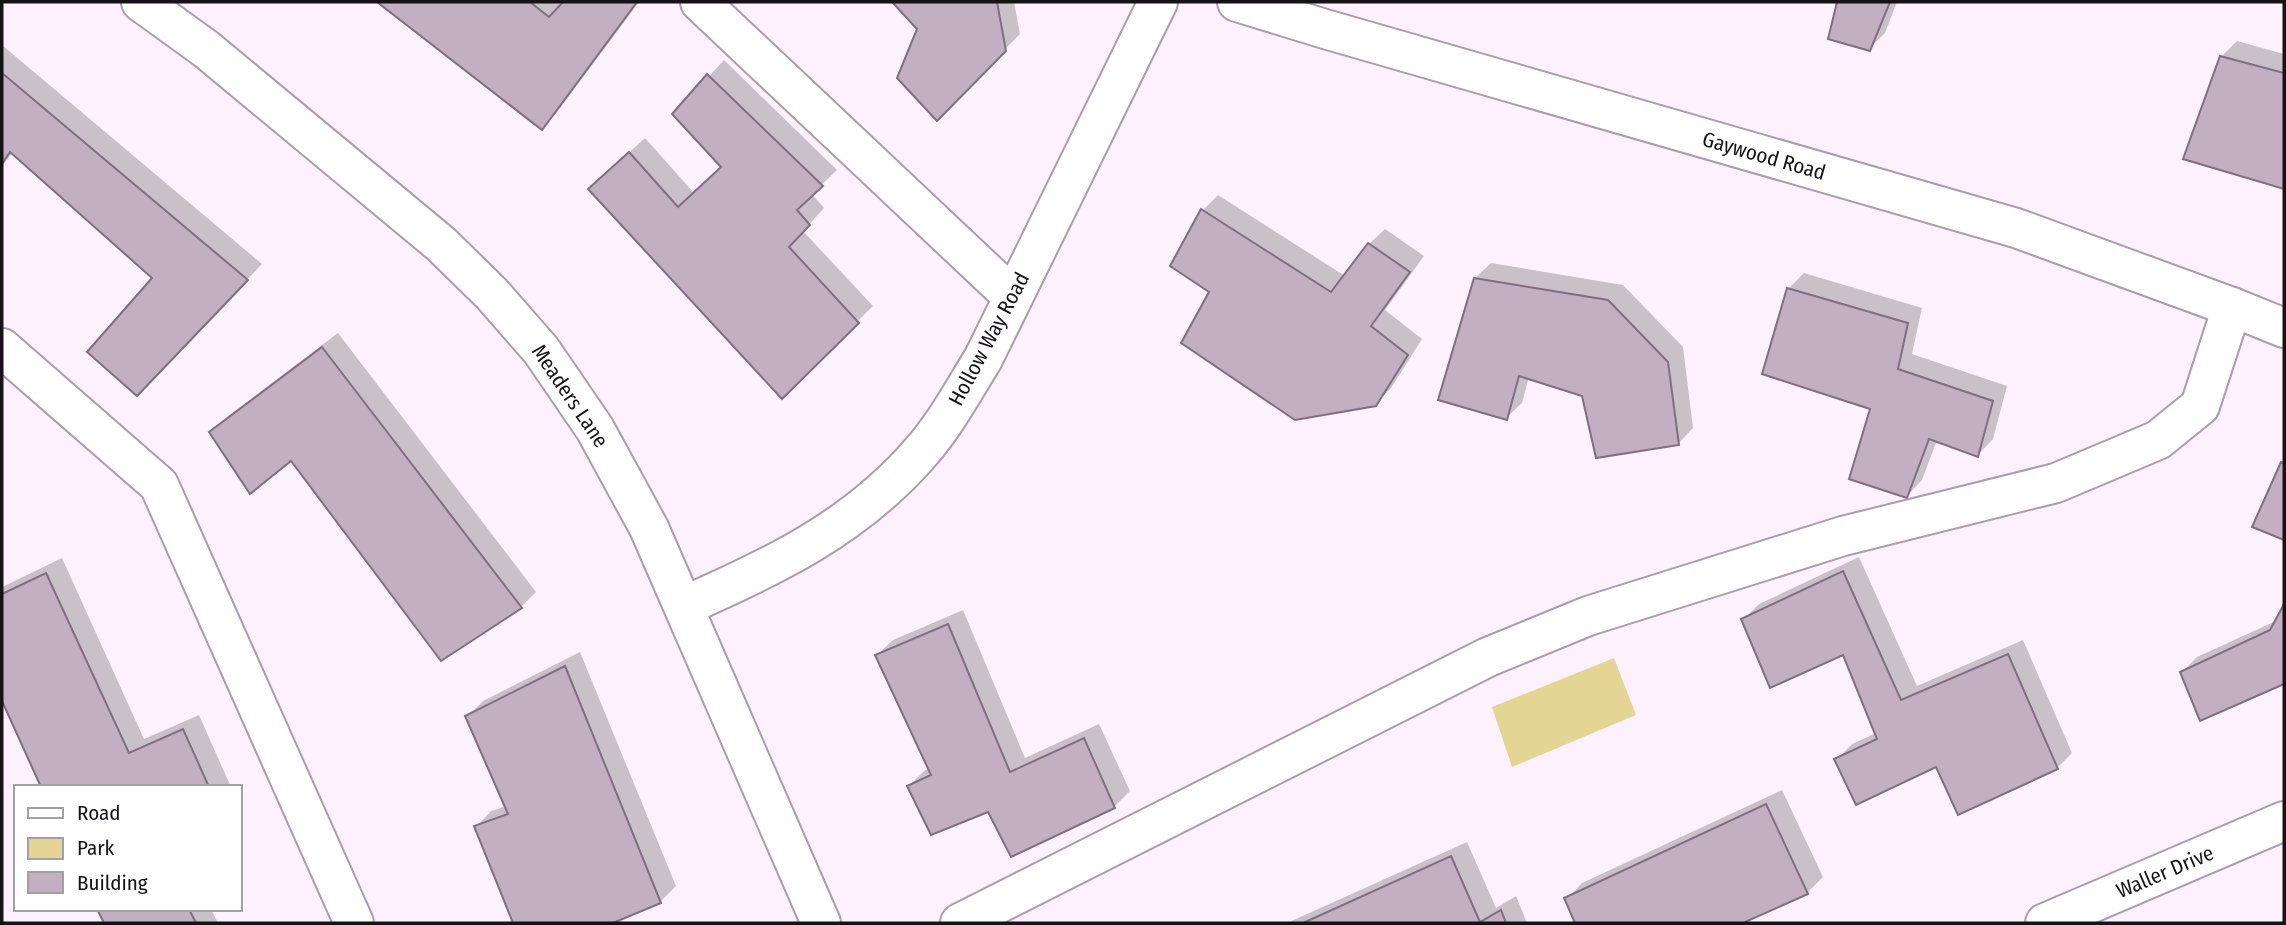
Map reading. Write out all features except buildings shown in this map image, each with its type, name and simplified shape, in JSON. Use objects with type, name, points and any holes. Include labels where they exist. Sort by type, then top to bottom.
[{"type":"street","name":"Meaders Lane","points":[[141,2],[206,49],[441,244],[492,294],[541,350],[595,429],[649,528],[821,923]]},
{"type":"street","points":[[700,2],[1013,297]]},
{"type":"street","name":"Hollow Way Road","points":[[684,606],[758,574],[811,545],[867,507],[921,453],[983,359],[1158,2]]},
{"type":"street","name":"Gaywood Road","points":[[1237,2],[2016,228],[2284,328]]},
{"type":"street","points":[[960,923],[1488,657],[1563,626],[1843,536],[2056,483],[2158,440],[2200,406],[2232,307]]},
{"type":"street","points":[[2,348],[159,485],[354,923]]},
{"type":"street","name":"Waller Drive","points":[[2045,923],[2284,821]]},
{"type":"green space","points":[[1614,658],[1636,715],[1512,767],[1492,707]]}]
